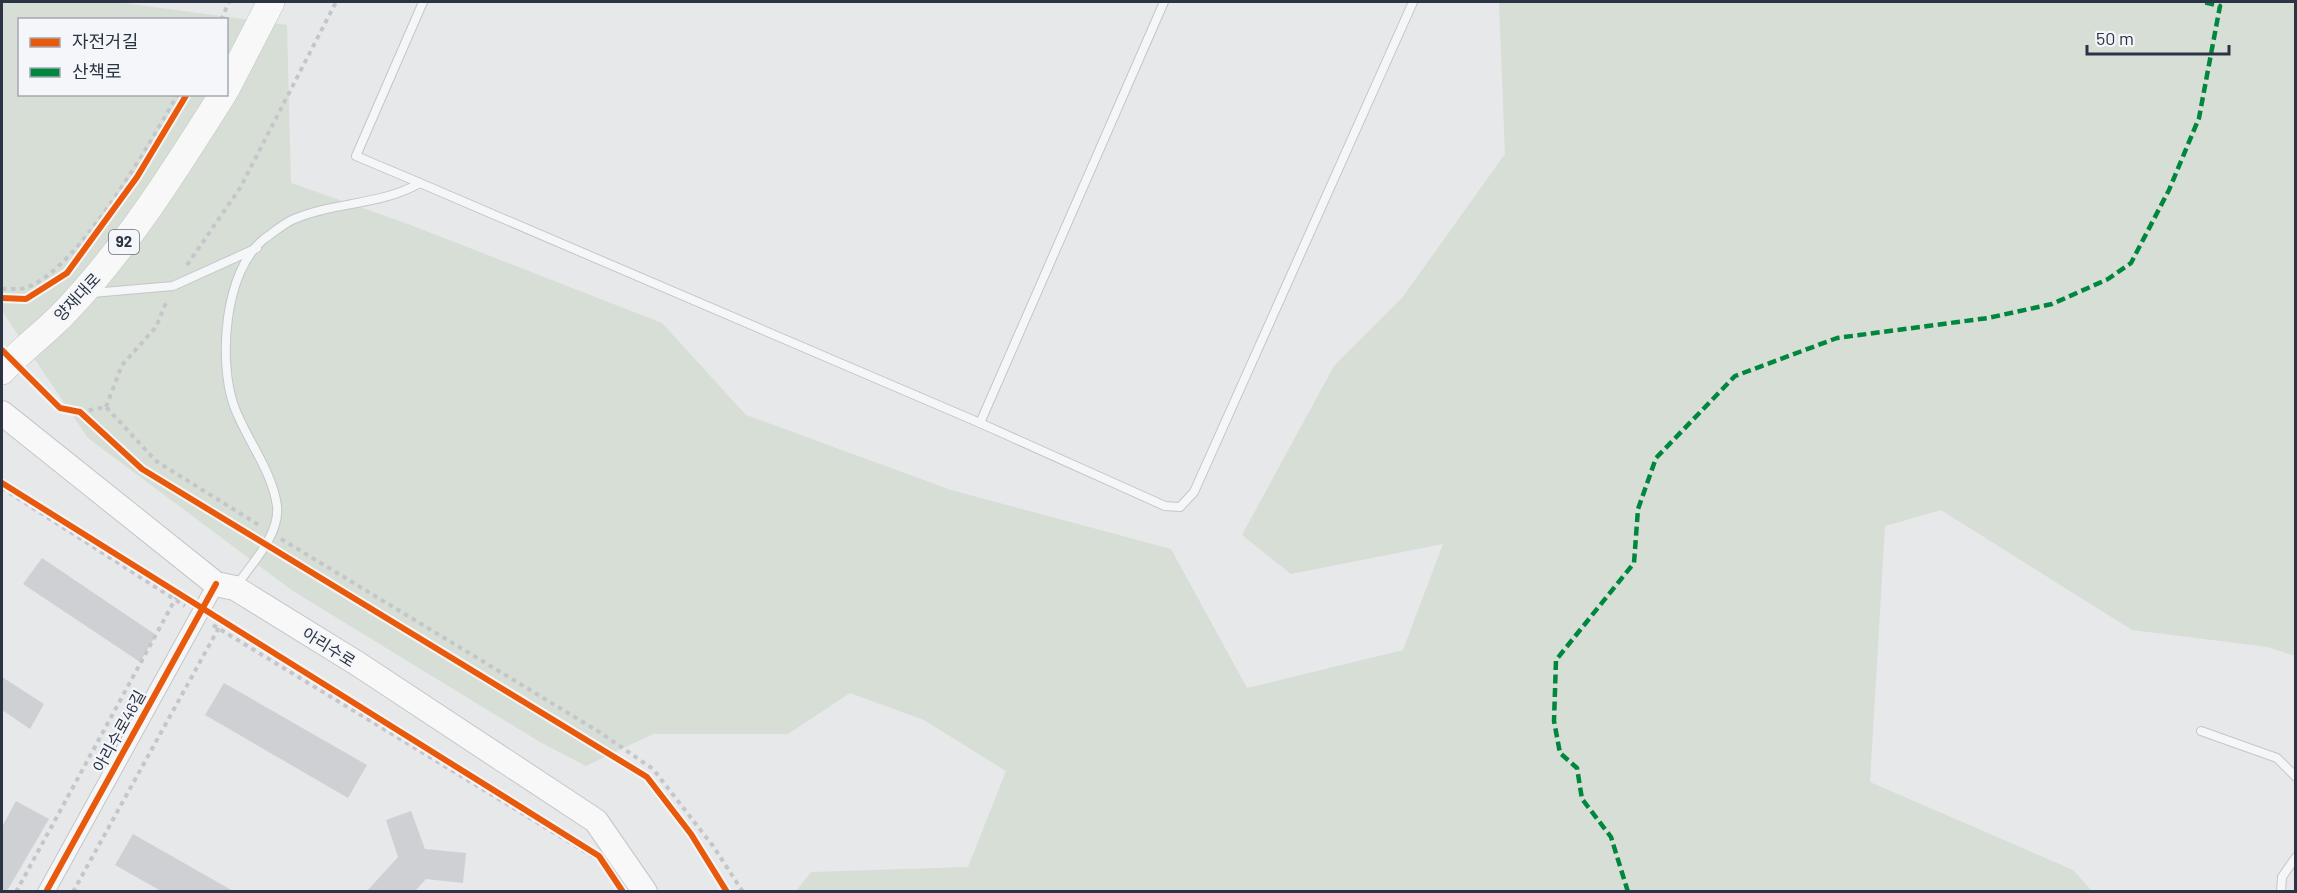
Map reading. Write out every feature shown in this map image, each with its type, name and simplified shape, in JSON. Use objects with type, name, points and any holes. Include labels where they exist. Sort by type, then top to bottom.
[{"type":"main road","points":[[228,85],[271,2]]},
{"type":"main road","name":"양재대로","points":[[2,371],[18,352],[64,314],[117,252],[178,165],[222,96]]},
{"type":"main road","name":"아리수로","points":[[2,413],[225,586],[358,664],[596,821],[645,891]]},
{"type":"street","name":"아리수로46길","points":[[46,891],[200,612],[225,586]]},
{"type":"lane","points":[[423,2],[356,156],[980,423],[1165,506],[1180,507],[1194,492],[1413,2]]},
{"type":"lane","points":[[980,423],[1164,2]]},
{"type":"lane","points":[[225,586],[272,533],[277,506],[261,461],[234,406],[226,374],[225,333],[234,292],[245,264],[262,241],[292,220],[325,209],[376,201],[400,194],[420,183]]},
{"type":"lane","points":[[81,294],[173,286],[257,248]]},
{"type":"lane","points":[[2201,731],[2277,758],[2295,777]]},
{"type":"lane","points":[[2281,891],[2282,877],[2295,857]]},
{"type":"path","points":[[222,18],[229,2]]},
{"type":"path","points":[[228,18],[236,2]]},
{"type":"path","points":[[106,407],[122,365],[156,327],[173,286],[240,188],[336,2]]},
{"type":"path","points":[[2,289],[25,288],[62,265],[130,176],[177,96]]},
{"type":"path","points":[[74,263],[137,177],[186,96]]},
{"type":"path","points":[[106,407],[156,461],[601,733],[653,769],[713,846],[743,891]]},
{"type":"path","points":[[70,410],[81,412],[106,407]]},
{"type":"path","points":[[81,412],[87,418]]},
{"type":"path","points":[[4,487],[200,612],[222,622],[598,857]]},
{"type":"path","points":[[16,891],[177,597]]},
{"type":"path","points":[[200,612],[218,629],[598,857]]},
{"type":"path","points":[[73,891],[222,622]]},
{"type":"shaded area","points":[[2,2],[116,2],[287,25],[291,183],[408,224],[662,323],[746,415],[951,490],[1171,549],[1247,688],[1403,650],[1443,544],[1291,574],[1242,535],[1334,366],[1402,298],[1505,154],[1499,2],[2295,2],[2295,656],[2268,647],[2132,630],[1941,510],[1885,526],[1870,782],[2073,870],[2092,891],[796,891],[811,872],[968,867],[1006,771],[924,720],[850,693],[788,734],[653,734],[586,766],[540,742],[293,591],[88,438],[2,311]]},
{"type":"building","points":[[42,558],[156,635],[140,662],[23,584]]},
{"type":"building","points":[[2,677],[44,704],[30,729],[2,710]]},
{"type":"building","points":[[224,683],[367,765],[348,798],[205,715]]},
{"type":"building","points":[[16,801],[49,819],[7,891],[2,891],[2,827]]},
{"type":"building","points":[[411,811],[425,849],[466,853],[463,883],[426,879],[415,891],[367,891],[398,857],[386,820]]},
{"type":"building","points":[[133,834],[233,891],[161,891],[115,865]]},
{"type":"marked path","points":[[1628,892],[1611,837],[1582,799],[1577,768],[1560,753],[1554,721],[1556,660],[1634,563],[1638,509],[1656,458],[1735,376],[1837,338],[1988,318],[2052,304],[2108,279],[2131,263],[2169,190],[2199,118],[2220,6],[2203,2]]},
{"type":"cycle path","points":[[2,298],[26,299],[67,273],[137,177],[186,96]]},
{"type":"cycle path","points":[[2,350],[60,408],[80,412],[142,469],[647,777],[691,834],[727,892]]},
{"type":"cycle path","points":[[2,483],[599,856],[623,892]]},
{"type":"cycle path","points":[[46,892],[216,584]]}]
